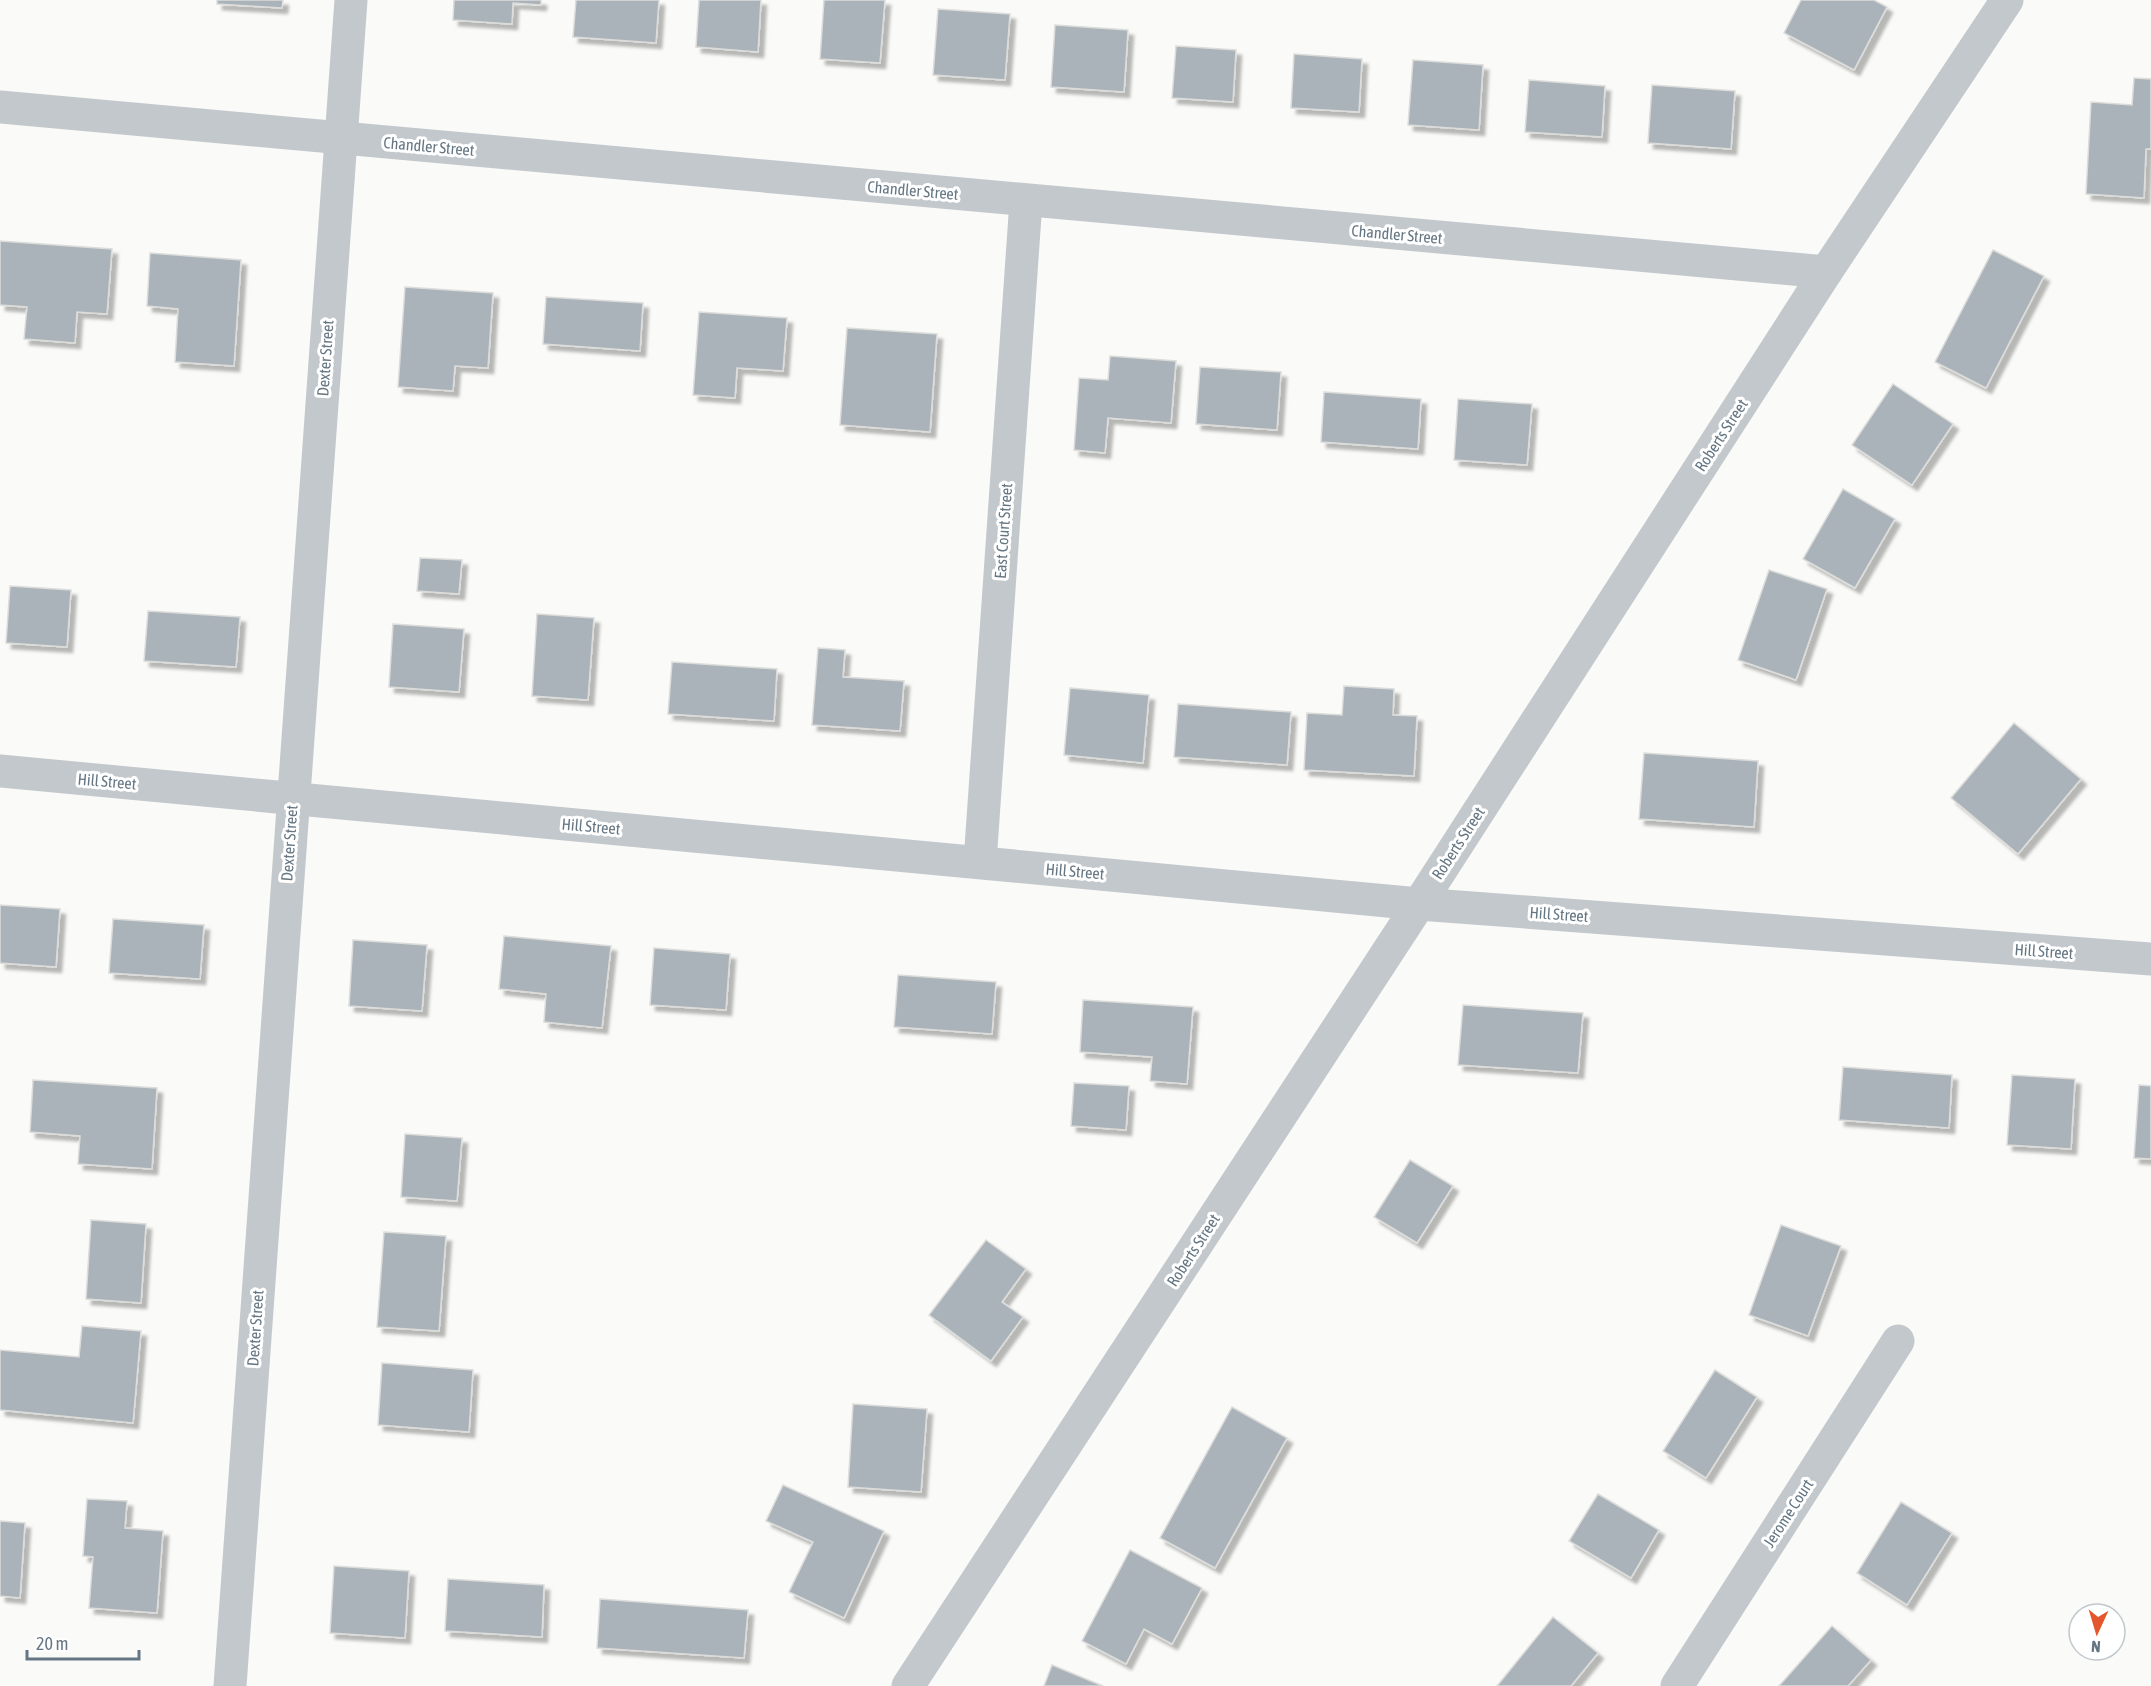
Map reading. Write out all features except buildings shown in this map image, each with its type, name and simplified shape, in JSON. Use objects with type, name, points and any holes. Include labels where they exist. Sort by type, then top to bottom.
[{"type":"street","name":"Dexter Street","points":[[230,1686],[351,0]]},
{"type":"street","name":"Roberts Street","points":[[908,1686],[1419,904],[1826,272],[2007,0]]},
{"type":"street","name":"Chandler Street","points":[[0,107],[1826,272]]},
{"type":"street","name":"East Court Street","points":[[980,862],[1026,201]]},
{"type":"street","name":"Hill Street","points":[[0,771],[1419,904],[2151,959]]},
{"type":"street","name":"Jerome Court","points":[[1677,1686],[1898,1341]]}]
